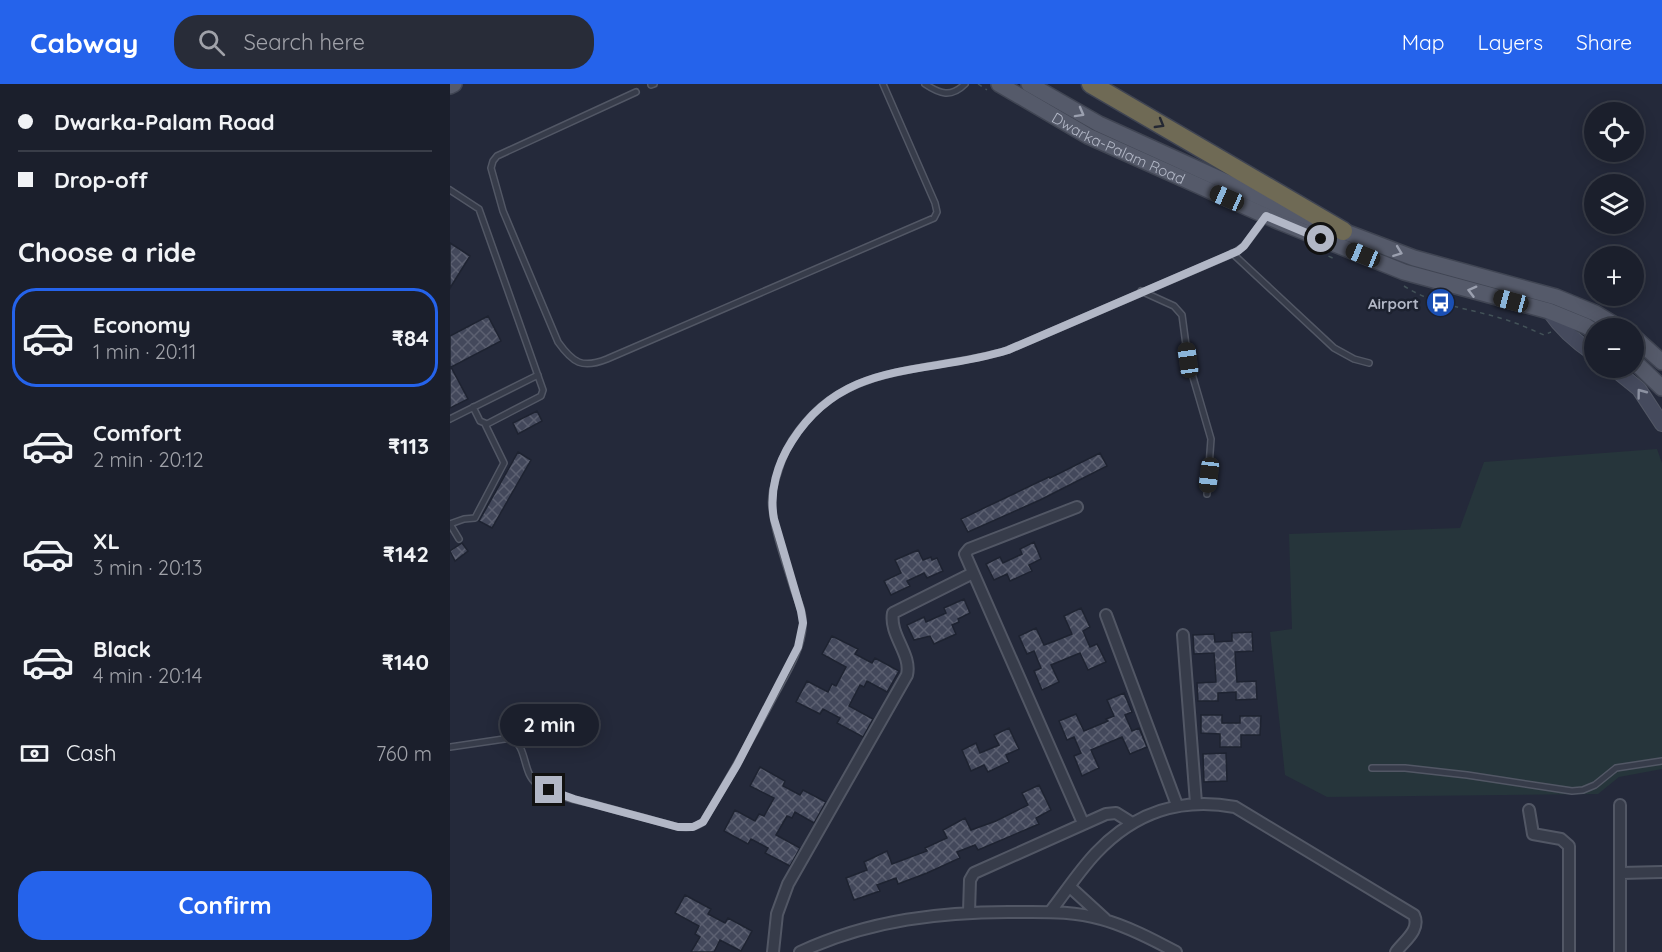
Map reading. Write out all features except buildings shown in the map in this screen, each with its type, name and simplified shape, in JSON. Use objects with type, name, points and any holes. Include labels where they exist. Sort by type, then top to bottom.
[{"type":"highway","points":[[1091,84],[1343,231]]},
{"type":"main road","name":"Dwarka-Palam Road","points":[[999,84],[1088,136],[1266,216],[1404,272],[1549,311],[1584,327]]},
{"type":"main road","points":[[1029,84],[1099,124],[1286,209],[1414,258],[1556,297],[1603,318]]},
{"type":"main road","points":[[1644,346],[1662,362]]},
{"type":"main road","points":[[1644,371],[1662,388]]},
{"type":"street","points":[[1549,311],[1561,328],[1584,347]]},
{"type":"street","points":[[1625,378],[1639,389],[1662,424]]},
{"type":"street","points":[[1077,507],[967,550],[966,556],[1083,823]]},
{"type":"street","points":[[773,952],[777,914],[788,884],[907,675],[908,664],[893,624],[893,613],[973,573]]},
{"type":"street","points":[[1106,615],[1177,805]]},
{"type":"street","points":[[1183,635],[1196,803]]},
{"type":"street","points":[[1050,912],[1096,854],[1132,823],[1177,805],[1196,803],[1235,807],[1414,915],[1417,923],[1416,929],[1396,952]]},
{"type":"street","points":[[1620,805],[1620,952]]},
{"type":"street","points":[[1529,810],[1533,834],[1561,839],[1569,846],[1569,952]]},
{"type":"street","points":[[969,912],[969,885],[974,873],[1112,812],[1132,823]]},
{"type":"street","points":[[1621,873],[1662,872]]},
{"type":"street","points":[[1070,886],[1107,921]]},
{"type":"street","points":[[800,952],[836,936],[861,929],[898,921],[969,912],[1076,914],[1107,921],[1134,931],[1176,952]]},
{"type":"lane","points":[[636,92],[497,156],[492,164],[492,173],[503,211],[558,342],[571,358],[585,364],[591,365],[607,359],[934,218],[937,212],[935,203],[884,84]]},
{"type":"lane","points":[[925,84],[939,93],[951,94],[965,84]]},
{"type":"lane","points":[[450,190],[479,209],[543,390],[541,396],[485,424]]},
{"type":"lane","points":[[450,747],[511,738],[520,745],[531,777],[537,784],[549,790],[678,827],[687,828],[699,825],[737,765],[784,678],[800,640],[803,623],[801,611],[782,550],[772,505],[773,489],[785,451],[799,429],[824,403],[845,389],[867,380],[906,369],[990,356],[1232,253],[1244,246],[1266,216]]},
{"type":"lane","points":[[1232,253],[1334,348],[1354,359],[1370,363]]},
{"type":"lane","points":[[1141,291],[1174,306],[1182,315],[1188,360],[1211,438],[1207,494]]},
{"type":"lane","points":[[450,419],[538,375]]},
{"type":"lane","points":[[459,539],[450,524],[475,518],[504,463],[485,424],[480,421],[473,407]]},
{"type":"lane","points":[[1372,768],[1405,768],[1467,775],[1572,791],[1595,786],[1616,768],[1662,761]]},
{"type":"shaded area","points":[[1657,449],[1662,463],[1662,769],[1619,777],[1598,794],[1327,797],[1285,775],[1270,632],[1292,629],[1289,534],[1460,528],[1484,462]]},
{"type":"place","name":"Airport","points":[[1440,303]]},
{"type":"route","points":[[549,790],[678,827],[693,827],[703,822],[737,765],[798,647],[803,623],[774,519],[773,489],[785,451],[799,429],[824,403],[845,389],[867,380],[906,369],[976,359],[1008,350],[1238,251],[1266,216],[1321,239]]}]
